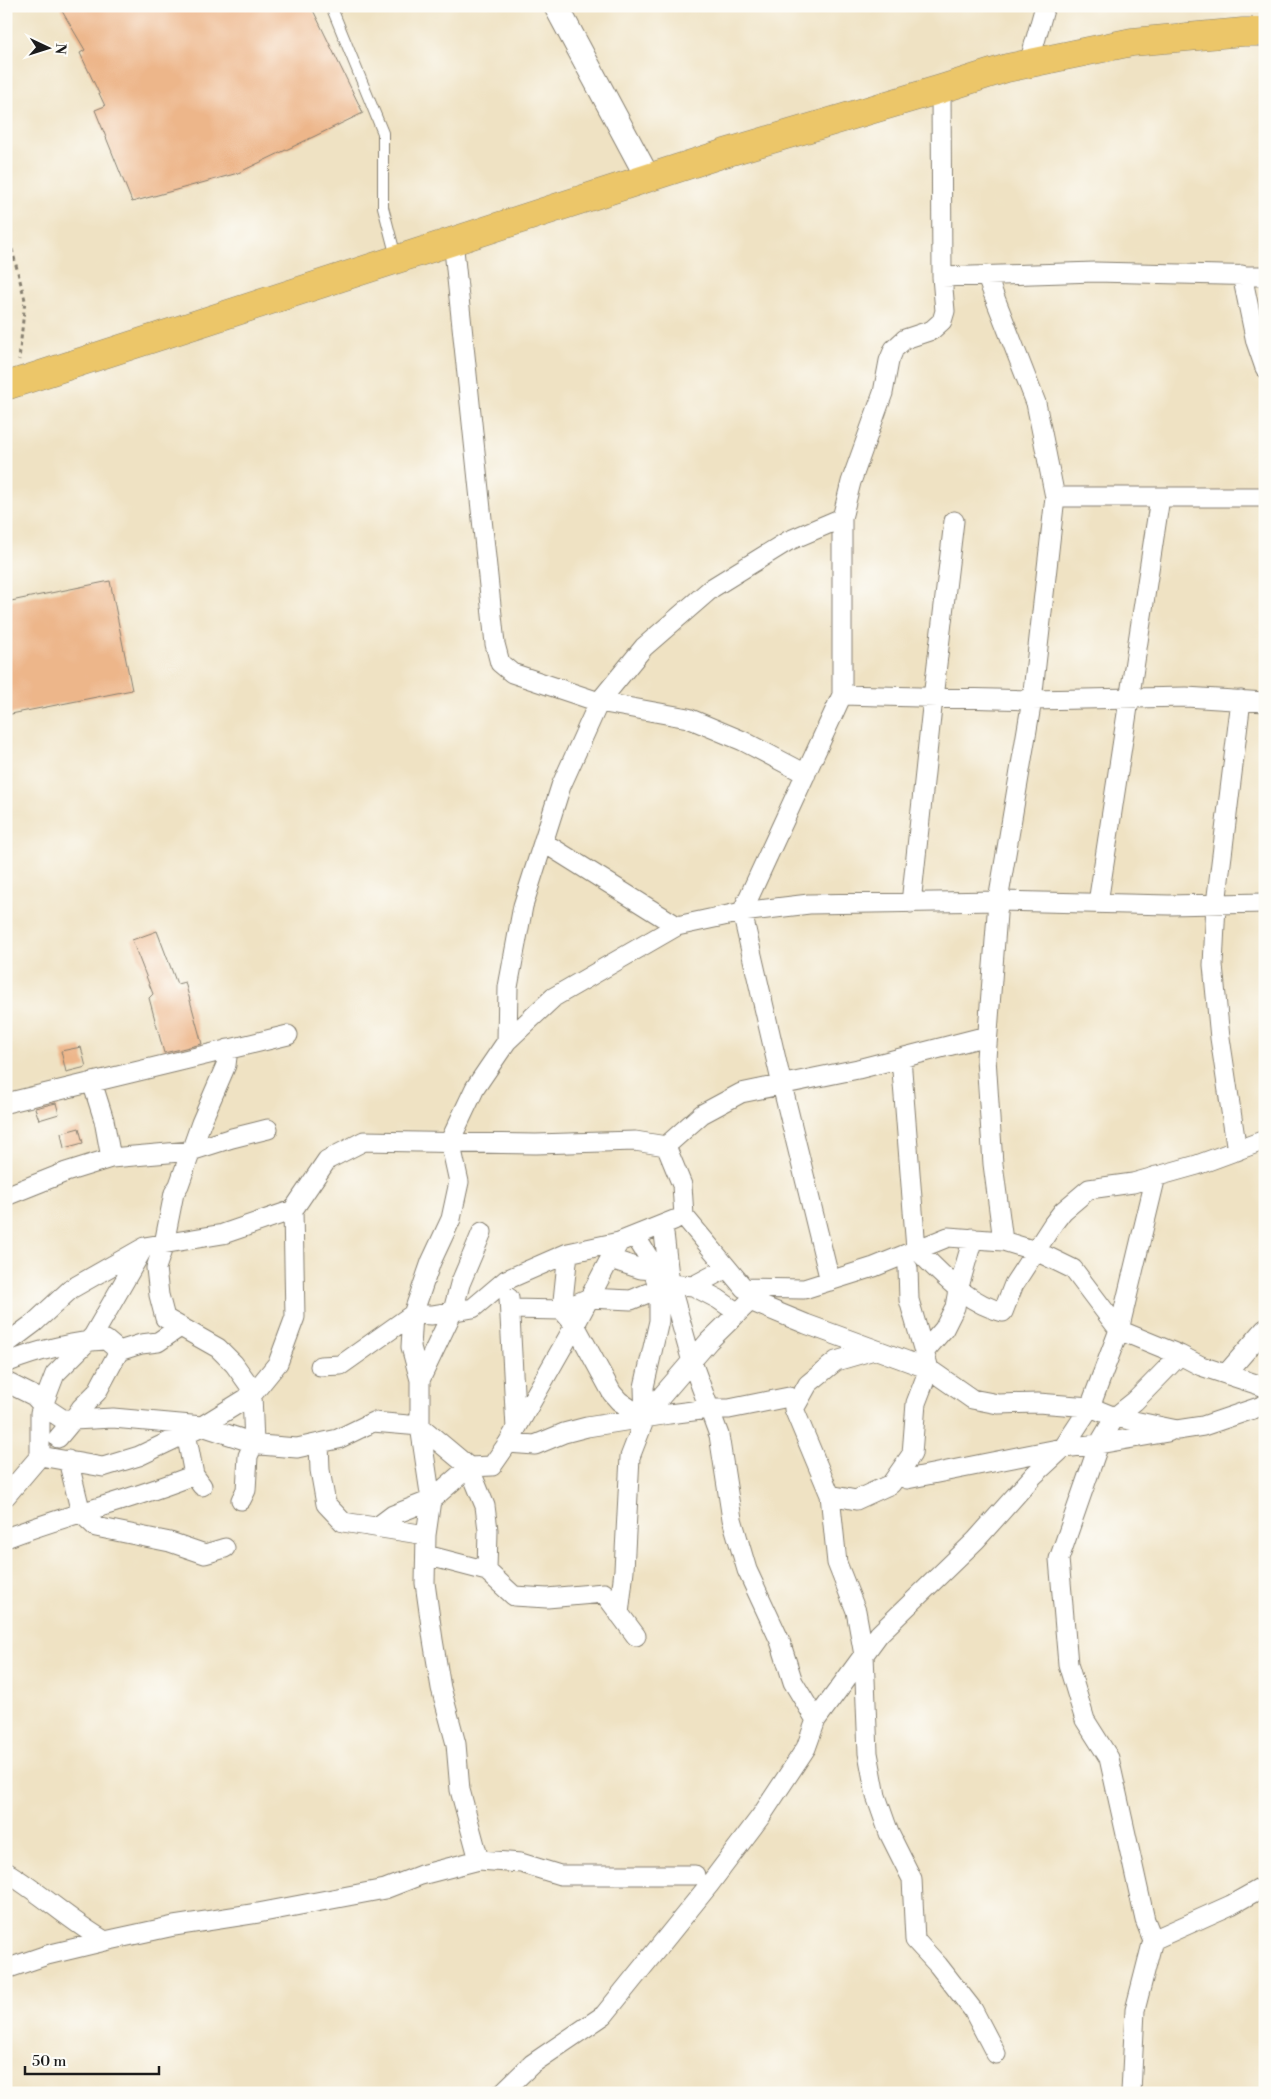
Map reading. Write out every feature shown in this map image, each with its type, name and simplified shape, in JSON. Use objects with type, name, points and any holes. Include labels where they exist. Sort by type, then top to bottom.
[{"type":"highway","points":[[11,384],[725,153],[1007,68],[1132,42],[1243,32],[1265,32]]},
{"type":"street","points":[[556,6],[648,178]]},
{"type":"street","points":[[1029,63],[1045,6]]},
{"type":"street","points":[[830,1281],[742,912],[842,695],[842,518],[851,482],[883,393],[889,361],[894,349],[904,340],[932,330],[942,321],[945,311],[942,277],[941,89]]},
{"type":"street","points":[[452,240],[495,644],[500,663],[512,673],[599,702],[688,718],[742,741],[806,774]]},
{"type":"street","points":[[942,277],[1095,272],[1265,276]]},
{"type":"street","points":[[986,275],[1036,403],[1055,497],[1032,700],[998,901],[987,1036],[986,1058],[993,1164],[1003,1241]]},
{"type":"street","points":[[1242,275],[1256,342],[1265,368]]},
{"type":"street","points":[[1055,497],[1265,497]]},
{"type":"street","points":[[1098,903],[1160,498]]},
{"type":"street","points":[[507,1041],[508,987],[523,906],[561,786],[599,702],[644,647],[712,588],[788,541],[842,518]]},
{"type":"street","points":[[910,902],[954,522]]},
{"type":"street","points":[[842,695],[1032,700],[1186,697],[1265,702]]},
{"type":"street","points":[[1237,1152],[1220,1038],[1213,965],[1216,904],[1241,700]]},
{"type":"street","points":[[543,842],[676,926]]},
{"type":"street","points":[[479,1860],[460,1790],[456,1744],[441,1688],[425,1582],[426,1535],[431,1500],[420,1426],[420,1380],[411,1347],[413,1314],[431,1262],[451,1219],[459,1182],[450,1141],[474,1088],[507,1041],[554,996],[676,926],[742,912],[809,904],[910,902],[1265,903]]},
{"type":"street","points":[[6,1103],[288,1034]]},
{"type":"street","points":[[666,1146],[702,1114],[741,1093],[858,1069],[987,1036]]},
{"type":"street","points":[[228,1049],[226,1065],[190,1151],[179,1185],[174,1192],[164,1244],[156,1268],[159,1295],[165,1318],[218,1348],[234,1364],[249,1385],[252,1395],[254,1443],[248,1456],[246,1490],[241,1500]]},
{"type":"street","points":[[901,1058],[916,1249],[958,1290],[986,1308],[1003,1312],[1014,1284],[1063,1211],[1089,1189],[1133,1183],[1237,1152],[1265,1140]]},
{"type":"street","points":[[92,1082],[104,1120],[111,1158]]},
{"type":"street","points":[[6,1196],[66,1172],[111,1158],[190,1151],[268,1129]]},
{"type":"street","points":[[40,1456],[102,1467],[139,1456],[194,1430],[252,1395],[278,1363],[295,1317],[293,1210],[327,1160],[364,1141],[536,1144],[635,1141],[666,1146]]},
{"type":"street","points":[[666,1146],[682,1185],[684,1216],[744,1288],[804,1289],[874,1267],[948,1237],[1003,1241],[1036,1251],[1072,1269],[1119,1330],[1180,1355],[1200,1366],[1265,1387]]},
{"type":"street","points":[[502,2093],[532,2064],[604,2015],[710,1885],[761,1816],[806,1748],[816,1720],[879,1634],[976,1540],[1034,1475],[1063,1448],[1090,1407],[1119,1330],[1156,1176]]},
{"type":"street","points":[[6,1344],[34,1323],[71,1289],[144,1247],[223,1234],[293,1210]]},
{"type":"street","points":[[320,1366],[341,1366],[413,1314],[432,1315],[472,1308],[506,1280],[568,1253],[621,1246],[684,1216]]},
{"type":"street","points":[[645,1419],[644,1387],[665,1287],[663,1225]]},
{"type":"street","points":[[420,1380],[453,1311],[460,1284],[482,1232]]},
{"type":"street","points":[[830,1495],[856,1500],[891,1484],[912,1454],[916,1403],[926,1361],[955,1307],[973,1238]]},
{"type":"street","points":[[621,1246],[649,1258],[665,1287],[719,1434],[732,1519],[747,1570],[780,1641],[793,1682],[816,1720]]},
{"type":"street","points":[[621,1246],[641,1269],[654,1270]]},
{"type":"street","points":[[377,1527],[393,1515],[431,1500],[468,1467],[492,1466],[512,1436],[589,1298],[621,1246]]},
{"type":"street","points":[[6,1496],[40,1456],[40,1413],[55,1374],[93,1336],[144,1247]]},
{"type":"street","points":[[568,1253],[562,1310],[575,1325],[612,1393],[619,1401],[645,1419]]},
{"type":"street","points":[[511,1309],[562,1310],[589,1298],[631,1300],[665,1287],[694,1286],[727,1268]]},
{"type":"street","points":[[908,1268],[909,1300],[926,1361]]},
{"type":"street","points":[[506,1280],[511,1309],[512,1436]]},
{"type":"street","points":[[694,1286],[738,1313]]},
{"type":"street","points":[[620,1614],[630,1457],[647,1413],[709,1341],[750,1301],[874,1350],[926,1361],[972,1399],[998,1404],[1038,1403],[1090,1407],[1115,1417],[1177,1430]]},
{"type":"street","points":[[58,1438],[81,1408],[97,1392],[119,1351],[141,1344],[158,1342],[180,1327]]},
{"type":"street","points":[[1226,1374],[1265,1329]]},
{"type":"street","points":[[6,1363],[88,1340],[106,1340],[119,1351]]},
{"type":"street","points":[[874,1350],[836,1361],[808,1384],[794,1409],[830,1495],[837,1564],[856,1612],[864,1655],[868,1753],[876,1796],[885,1824],[912,1879],[915,1940],[938,1965],[973,2010],[996,2054]]},
{"type":"street","points":[[1130,2093],[1135,2010],[1153,1940],[1145,1920],[1109,1758],[1085,1720],[1068,1664],[1059,1558],[1099,1444],[1115,1417],[1135,1401],[1180,1355]]},
{"type":"street","points":[[6,1382],[34,1396],[43,1406],[61,1418],[73,1420],[113,1418],[194,1430],[254,1443],[297,1448],[338,1439],[372,1422],[420,1426],[468,1467],[484,1506],[488,1530],[487,1570]]},
{"type":"street","points":[[512,1436],[534,1445],[564,1433],[586,1427],[709,1409],[729,1409],[789,1397]]},
{"type":"street","points":[[907,1479],[1063,1448],[1099,1444],[1204,1426],[1265,1405]]},
{"type":"street","points":[[6,1538],[38,1525],[198,1480],[194,1430]]},
{"type":"street","points":[[319,1443],[320,1470],[326,1504],[343,1522],[426,1535]]},
{"type":"street","points":[[68,1460],[81,1514],[96,1527],[170,1542],[205,1554],[225,1548]]},
{"type":"street","points":[[426,1554],[487,1570],[514,1596],[547,1598],[604,1593],[636,1636]]},
{"type":"street","points":[[6,1969],[47,1955],[105,1940],[385,1889],[421,1875],[479,1860],[521,1863],[560,1875],[695,1875]]},
{"type":"street","points":[[6,1872],[32,1888],[74,1922],[105,1940]]},
{"type":"street","points":[[1153,1940],[1231,1905],[1265,1886]]},
{"type":"lane","points":[[331,6],[382,133],[383,207],[396,258]]},
{"type":"path","points":[[6,226],[25,300],[11,384]]},
{"type":"building","points":[[59,6],[311,6],[363,113],[238,173],[132,202],[95,110],[105,106],[80,53],[85,50]]},
{"type":"building","points":[[110,581],[132,690],[6,715],[6,602]]},
{"type":"building","points":[[157,931],[177,984],[185,982],[202,1044],[164,1053],[149,998],[153,994],[132,940]]},
{"type":"building","points":[[81,1047],[86,1067],[66,1072],[61,1051]]},
{"type":"building","points":[[56,1103],[59,1114],[39,1120],[35,1108]]},
{"type":"building","points":[[79,1128],[83,1143],[64,1148],[61,1133]]}]
